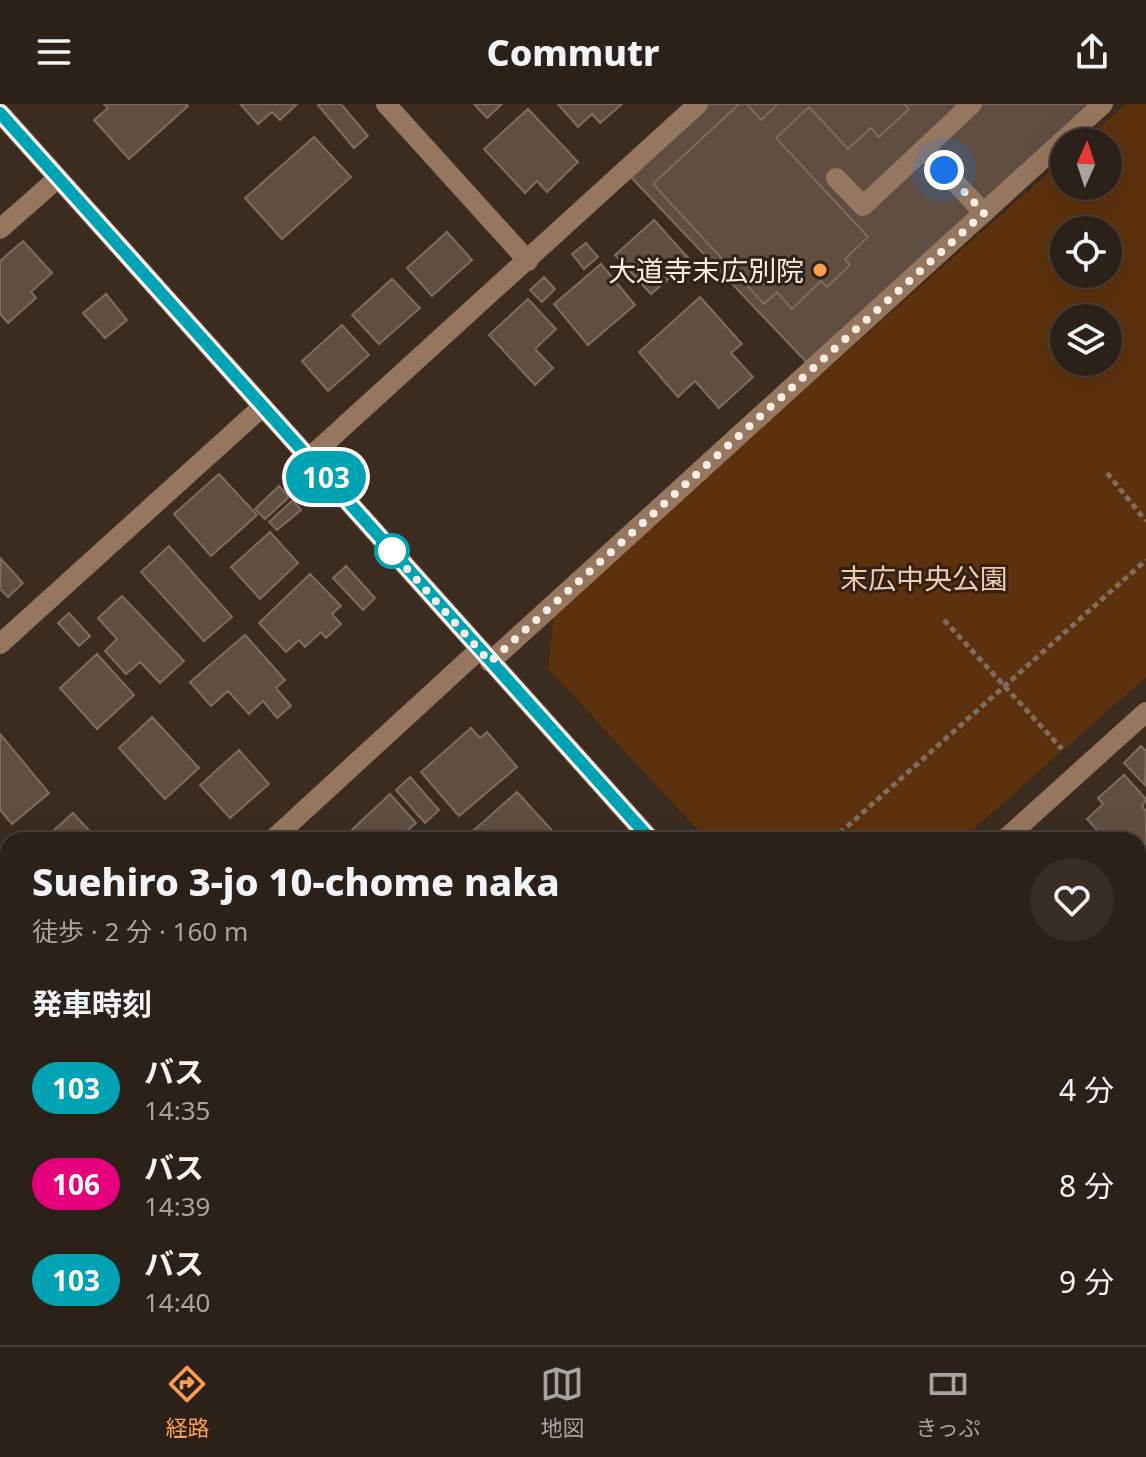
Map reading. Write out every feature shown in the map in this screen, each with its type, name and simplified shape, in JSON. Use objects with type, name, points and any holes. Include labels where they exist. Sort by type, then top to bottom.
[{"type":"street","points":[[386,104],[528,261]]},
{"type":"street","points":[[309,458],[698,104]]},
{"type":"street","points":[[836,178],[863,206],[972,104]]},
{"type":"street","points":[[281,832],[484,656],[1103,104]]},
{"type":"street","points":[[0,113],[644,832]]},
{"type":"street","points":[[924,149],[984,213]]},
{"type":"street","points":[[0,229],[58,178]]},
{"type":"street","points":[[0,644],[262,407]]},
{"type":"street","points":[[1021,832],[1081,770],[1146,712]]},
{"type":"path","points":[[1107,473],[1146,521]]},
{"type":"path","points":[[841,832],[1146,560]]},
{"type":"path","points":[[944,620],[1081,770]]},
{"type":"green space","name":"末広中央公園","points":[[1126,104],[1146,104],[1146,677],[970,832],[700,832],[548,668],[554,612],[1050,171],[1050,200],[1122,200],[1122,128],[1099,128]]},
{"type":"building","points":[[104,104],[188,106],[129,159],[94,120],[108,108]]},
{"type":"building","points":[[240,104],[297,104],[280,120],[272,112],[258,124]]},
{"type":"building","points":[[319,104],[341,104],[368,136],[354,148]]},
{"type":"building","points":[[474,104],[502,104],[487,118]]},
{"type":"building","points":[[558,104],[622,104],[600,123],[592,114],[578,127]]},
{"type":"building","name":"大道寺末広別院","points":[[698,104],[1103,104],[1077,128],[1050,128],[1050,152],[812,368],[625,171]]},
{"type":"building","points":[[739,104],[747,104],[761,120],[778,104],[904,104],[909,109],[879,137],[871,128],[848,149],[809,107],[776,138],[868,237],[845,259],[850,265],[827,287],[821,281],[792,309],[777,292],[764,304],[653,184]]},
{"type":"building","points":[[528,109],[578,162],[547,192],[537,181],[525,193],[484,149]]},
{"type":"building","points":[[314,137],[351,177],[282,239],[245,198]]},
{"type":"building","points":[[654,220],[690,260],[651,294],[615,255]]},
{"type":"building","points":[[447,232],[472,260],[432,296],[407,268]]},
{"type":"building","points":[[23,241],[52,273],[31,292],[36,298],[8,323],[0,314],[0,261]]},
{"type":"building","points":[[586,243],[598,257],[584,269],[572,254]]},
{"type":"building","points":[[601,264],[635,305],[588,345],[554,304]]},
{"type":"building","points":[[544,277],[555,289],[542,302],[530,290]]},
{"type":"building","points":[[392,279],[420,308],[379,344],[352,315]]},
{"type":"building","points":[[106,294],[127,320],[105,338],[83,313]]},
{"type":"building","points":[[700,297],[742,344],[731,353],[753,377],[719,408],[695,381],[678,397],[639,352]]},
{"type":"building","points":[[528,299],[556,329],[535,349],[553,368],[535,385],[489,335]]},
{"type":"building","points":[[342,325],[369,355],[328,391],[302,361]]},
{"type":"building","points":[[219,474],[257,515],[211,556],[174,514]]},
{"type":"building","points":[[279,486],[289,497],[265,519],[255,509]]},
{"type":"building","points":[[293,500],[301,510],[277,530],[269,522]]},
{"type":"building","points":[[270,532],[298,563],[260,599],[231,567]]},
{"type":"building","points":[[169,546],[232,617],[204,641],[141,572]]},
{"type":"building","points":[[1,559],[23,583],[8,597],[0,589]]},
{"type":"building","points":[[346,566],[375,598],[363,610],[333,578]]},
{"type":"building","points":[[310,574],[341,606],[332,614],[341,624],[326,638],[321,632],[305,647],[299,640],[286,652],[259,623]]},
{"type":"building","points":[[122,596],[184,661],[160,683],[140,662],[126,674],[105,651],[117,639],[98,618]]},
{"type":"building","points":[[69,613],[90,636],[79,646],[58,623]]},
{"type":"building","points":[[245,635],[285,680],[276,688],[291,706],[277,718],[263,701],[249,714],[228,691],[211,706],[190,682]]},
{"type":"building","points":[[97,654],[134,695],[97,729],[60,688]]},
{"type":"building","points":[[152,717],[199,768],[165,799],[119,748]]},
{"type":"building","points":[[471,728],[480,738],[487,732],[517,767],[459,816],[421,772]]},
{"type":"building","points":[[0,734],[49,793],[12,824],[0,810]]},
{"type":"building","points":[[1141,746],[1146,751],[1145,785],[1124,763]]},
{"type":"building","points":[[239,750],[269,784],[230,818],[200,785]]},
{"type":"building","points":[[1124,775],[1146,799],[1142,807],[1146,811],[1146,832],[1099,832],[1087,819],[1103,804],[1098,798]]},
{"type":"building","points":[[410,777],[439,810],[425,823],[396,790]]},
{"type":"building","points":[[517,792],[554,832],[472,832]]},
{"type":"building","points":[[390,794],[416,823],[406,832],[350,832]]},
{"type":"building","points":[[73,813],[91,832],[52,832]]},
{"type":"bus line","name":"103","points":[[0,113],[644,832]]},
{"type":"place","name":"大道寺末広別院","points":[[820,270]]},
{"type":"route","points":[[392,551],[385,544],[490,662],[984,213],[944,170]]}]
